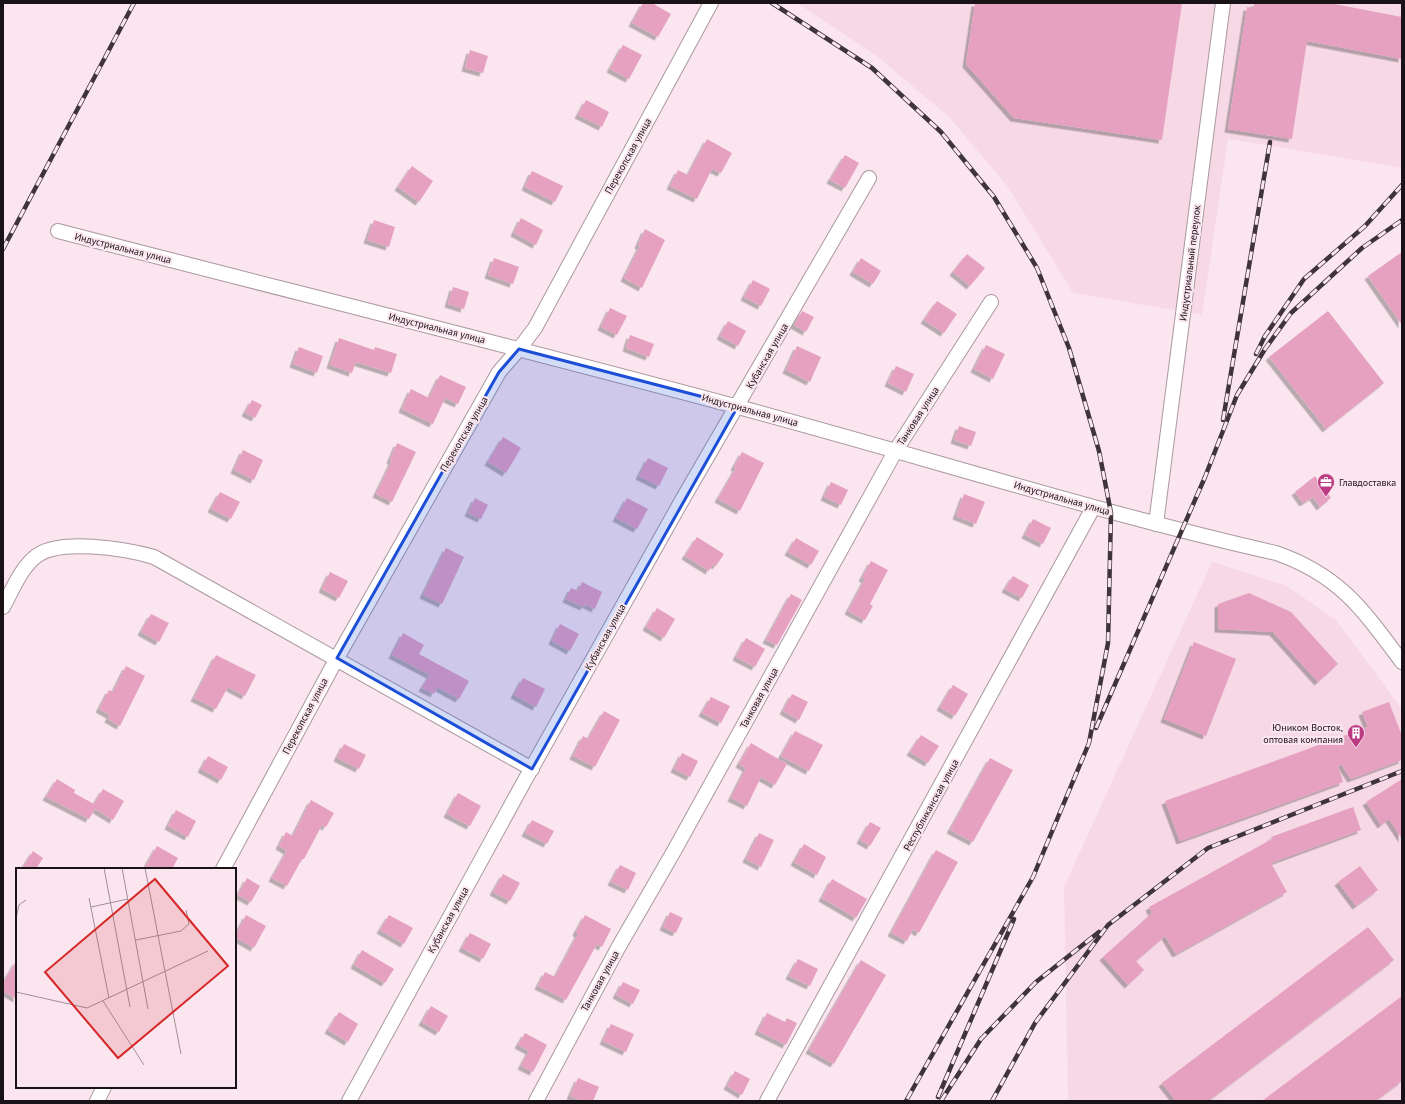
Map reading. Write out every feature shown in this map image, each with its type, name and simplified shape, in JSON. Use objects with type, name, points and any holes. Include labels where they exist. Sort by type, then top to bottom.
[{"type":"street","name":"Перекопская улица","points":[[224,868],[337,658],[499,372],[535,328],[711,3]]},
{"type":"street","name":"Индустриальный переулок","points":[[1156,524],[1223,3]]},
{"type":"street","name":"Кубанская улица","points":[[349,1101],[532,768],[681,502],[869,178]]},
{"type":"street","name":"Индустриальная улица","points":[[58,231],[738,406],[896,450],[1094,508],[1276,553],[1294,559],[1319,572],[1341,588],[1370,620],[1402,662]]},
{"type":"street","name":"Танковая улица","points":[[536,1101],[618,948],[678,844],[896,450],[991,302]]},
{"type":"street","name":"Республиканская улица","points":[[767,1101],[1094,508]]},
{"type":"street","points":[[3,607],[25,567],[34,557],[44,551],[96,546],[154,557],[532,768]]},
{"type":"street","points":[[96,1101],[103,1088]]},
{"type":"highlighted area","points":[[519,349],[738,406],[532,769],[337,658],[499,372]]},
{"type":"shaded area","points":[[797,3],[1402,3],[1402,168],[1228,139],[1202,315],[1073,293],[1008,187],[950,118],[877,56]]},
{"type":"shaded area","points":[[1212,562],[1285,585],[1336,620],[1402,709],[1402,1101],[1068,1101],[1064,887]]},
{"type":"building","points":[[643,3],[652,3],[671,14],[658,37],[632,23]]},
{"type":"building","points":[[975,3],[1182,3],[1162,140],[1014,118],[966,64]]},
{"type":"building","points":[[1254,3],[1329,3],[1402,17],[1402,59],[1307,41],[1292,139],[1228,129],[1247,7],[1254,8]]},
{"type":"building","points":[[623,45],[642,55],[629,79],[610,69]]},
{"type":"building","points":[[470,50],[488,56],[483,73],[465,68]]},
{"type":"building","points":[[586,100],[609,112],[602,127],[578,115]]},
{"type":"building","points":[[707,139],[732,153],[721,173],[712,169],[697,199],[670,186],[678,170],[688,175]]},
{"type":"building","points":[[845,155],[859,163],[845,188],[830,180]]},
{"type":"building","points":[[412,166],[433,181],[419,202],[398,187]]},
{"type":"building","points":[[532,171],[563,186],[555,202],[525,187]]},
{"type":"building","points":[[521,218],[543,230],[536,245],[514,233]]},
{"type":"building","points":[[374,220],[395,227],[389,247],[367,240]]},
{"type":"building","points":[[645,229],[665,240],[642,288],[624,278],[640,246],[638,245]]},
{"type":"building","points":[[1402,252],[1402,325],[1368,276]]},
{"type":"building","points":[[967,254],[985,268],[970,286],[953,272]]},
{"type":"building","points":[[494,258],[519,267],[513,284],[488,275]]},
{"type":"building","points":[[861,258],[881,271],[873,284],[853,272]]},
{"type":"building","points":[[753,280],[770,289],[761,306],[744,297]]},
{"type":"building","points":[[453,287],[469,292],[464,309],[448,304]]},
{"type":"building","points":[[937,301],[957,314],[944,333],[924,320]]},
{"type":"building","points":[[610,308],[627,316],[617,335],[601,327]]},
{"type":"building","points":[[802,311],[814,317],[806,332],[794,325]]},
{"type":"building","points":[[1328,311],[1384,383],[1326,429],[1269,357]]},
{"type":"building","points":[[728,321],[746,331],[738,346],[720,336]]},
{"type":"building","points":[[630,335],[654,344],[649,357],[626,348]]},
{"type":"building","points":[[339,338],[374,350],[375,347],[397,354],[391,373],[356,362],[352,373],[330,365]]},
{"type":"building","points":[[986,345],[1005,354],[993,379],[974,369]]},
{"type":"building","points":[[797,346],[821,357],[810,382],[786,370]]},
{"type":"building","points":[[299,347],[323,356],[317,373],[293,364]]},
{"type":"building","points":[[896,366],[914,374],[906,392],[888,383]]},
{"type":"building","points":[[440,375],[466,387],[458,404],[445,398],[433,424],[402,409],[411,389],[429,398]]},
{"type":"building","points":[[252,400],[262,405],[255,418],[245,413]]},
{"type":"building","points":[[959,426],[976,432],[971,446],[954,440]]},
{"type":"building","points":[[503,437],[521,448],[506,473],[488,462]]},
{"type":"building","points":[[397,443],[416,452],[392,502],[376,494],[392,461],[390,460]]},
{"type":"building","points":[[243,450],[263,460],[254,480],[234,470]]},
{"type":"building","points":[[742,452],[764,463],[740,511],[718,499],[736,468],[734,467]]},
{"type":"building","points":[[648,458],[668,468],[659,486],[639,476]]},
{"type":"building","points":[[1315,476],[1331,498],[1320,507],[1313,497],[1303,503],[1295,492]]},
{"type":"building","points":[[831,482],[848,490],[841,505],[824,497]]},
{"type":"building","points":[[220,492],[240,502],[231,519],[211,509]]},
{"type":"building","points":[[964,494],[985,502],[976,524],[956,516]]},
{"type":"building","points":[[475,498],[488,505],[481,519],[468,513]]},
{"type":"building","points":[[627,498],[648,509],[637,529],[616,518]]},
{"type":"building","points":[[1033,519],[1051,528],[1043,544],[1025,535]]},
{"type":"building","points":[[697,537],[724,554],[716,566],[713,564],[709,571],[685,556]]},
{"type":"building","points":[[796,538],[819,551],[811,565],[788,552]]},
{"type":"building","points":[[446,548],[464,557],[442,604],[423,595]]},
{"type":"building","points":[[871,561],[888,570],[870,604],[873,606],[865,620],[848,611],[865,579],[862,578]]},
{"type":"building","points":[[330,572],[348,581],[339,598],[322,589]]},
{"type":"building","points":[[1013,576],[1029,585],[1022,598],[1005,589]]},
{"type":"building","points":[[582,582],[602,592],[595,609],[585,604],[584,607],[566,599],[571,588],[578,591]]},
{"type":"building","points":[[1249,593],[1291,612],[1338,664],[1318,682],[1273,632],[1218,629],[1218,604]]},
{"type":"building","points":[[791,594],[802,600],[777,645],[766,640]]},
{"type":"building","points":[[657,608],[675,619],[664,638],[646,627]]},
{"type":"building","points":[[151,614],[169,623],[159,642],[141,632]]},
{"type":"building","points":[[560,624],[579,634],[570,651],[552,641]]},
{"type":"building","points":[[403,633],[424,645],[419,654],[469,681],[459,699],[437,687],[434,694],[422,688],[430,675],[392,655]]},
{"type":"building","points":[[746,638],[765,649],[755,667],[736,657]]},
{"type":"building","points":[[1194,642],[1236,659],[1206,736],[1164,719]]},
{"type":"building","points":[[216,655],[256,675],[245,696],[228,687],[216,709],[194,698]]},
{"type":"building","points":[[126,666],[145,676],[120,726],[108,719],[110,715],[99,709],[109,690],[113,692]]},
{"type":"building","points":[[523,678],[545,689],[536,707],[514,695]]},
{"type":"building","points":[[953,685],[968,694],[955,716],[940,707]]},
{"type":"building","points":[[792,694],[808,702],[799,720],[783,711]]},
{"type":"building","points":[[711,697],[730,706],[721,723],[702,713]]},
{"type":"building","name":"Юником Восток, оптовая компания","points":[[1389,702],[1402,736],[1402,760],[1351,779],[1341,764],[1338,766],[1343,782],[1180,841],[1165,801],[1368,727],[1362,712]]},
{"type":"building","points":[[604,711],[620,720],[595,767],[573,756],[583,736],[588,739]]},
{"type":"building","points":[[795,731],[823,745],[809,771],[781,756]]},
{"type":"building","points":[[921,735],[939,746],[928,763],[910,752]]},
{"type":"building","points":[[751,743],[787,764],[775,785],[761,777],[747,806],[731,798],[746,768],[739,764]]},
{"type":"building","points":[[344,744],[366,755],[359,769],[337,758]]},
{"type":"building","points":[[682,753],[698,761],[690,777],[674,769]]},
{"type":"building","points":[[208,756],[228,767],[221,780],[201,769]]},
{"type":"building","points":[[990,758],[1013,770],[973,842],[950,830]]},
{"type":"building","points":[[57,779],[75,790],[74,793],[94,804],[103,789],[124,801],[113,820],[95,809],[89,819],[46,797]]},
{"type":"building","points":[[1402,779],[1402,839],[1389,819],[1381,825],[1366,802]]},
{"type":"building","points":[[458,793],[481,806],[470,826],[447,814]]},
{"type":"building","points":[[311,800],[334,813],[326,827],[322,825],[304,859],[302,859],[287,886],[272,878],[287,851],[279,846],[286,832],[293,836]]},
{"type":"building","points":[[1353,807],[1361,830],[1271,863],[1287,892],[1176,954],[1165,936],[1136,961],[1144,970],[1128,985],[1103,957],[1152,913],[1149,907],[1272,839],[1271,837]]},
{"type":"building","points":[[176,810],[196,821],[188,837],[168,826]]},
{"type":"building","points":[[532,820],[554,831],[547,844],[525,833]]},
{"type":"building","points":[[870,822],[881,828],[870,846],[860,840]]},
{"type":"building","points":[[759,833],[774,840],[761,867],[746,859]]},
{"type":"building","points":[[804,844],[826,857],[817,875],[794,862]]},
{"type":"building","points":[[157,846],[178,858],[173,868],[145,868]]},
{"type":"building","points":[[936,850],[958,862],[919,933],[913,929],[907,941],[891,933]]},
{"type":"building","points":[[33,851],[43,858],[37,868],[23,868]]},
{"type":"building","points":[[620,865],[636,873],[628,890],[611,882]]},
{"type":"building","points":[[1360,866],[1378,890],[1356,906],[1338,882]]},
{"type":"building","points":[[503,874],[520,883],[510,901],[493,892]]},
{"type":"building","points":[[247,878],[260,886],[251,902],[238,895]]},
{"type":"building","points":[[832,879],[867,899],[856,918],[822,898]]},
{"type":"building","points":[[670,912],[683,918],[676,933],[663,927]]},
{"type":"building","points":[[246,915],[266,926],[254,948],[236,938]]},
{"type":"building","points":[[389,915],[413,928],[404,944],[380,930]]},
{"type":"building","points":[[585,915],[611,929],[602,947],[597,944],[566,1000],[538,986],[545,972],[555,977],[578,934],[576,932]]},
{"type":"building","points":[[1368,927],[1394,960],[1208,1101],[1176,1101],[1162,1083]]},
{"type":"building","points":[[470,933],[491,944],[483,959],[462,948]]},
{"type":"building","points":[[362,950],[394,969],[385,983],[354,965]]},
{"type":"building","points":[[798,959],[818,969],[810,986],[789,976]]},
{"type":"building","points":[[861,960],[886,975],[834,1064],[809,1050]]},
{"type":"building","points":[[16,962],[16,998],[3,991],[3,983]]},
{"type":"building","points":[[623,982],[640,990],[633,1004],[616,995]]},
{"type":"building","points":[[1402,996],[1402,1081],[1375,1101],[1262,1101]]},
{"type":"building","points":[[431,1006],[448,1016],[439,1032],[422,1022]]},
{"type":"building","points":[[339,1012],[358,1024],[348,1042],[328,1030]]},
{"type":"building","points":[[767,1013],[785,1022],[787,1018],[797,1023],[786,1045],[758,1031]]},
{"type":"building","points":[[611,1024],[634,1034],[626,1052],[603,1041]]},
{"type":"building","points":[[525,1033],[547,1045],[533,1072],[521,1066],[529,1051],[518,1045]]},
{"type":"building","points":[[735,1071],[750,1079],[742,1095],[727,1086]]},
{"type":"building","points":[[578,1078],[599,1087],[593,1101],[582,1101],[570,1096]]},
{"type":"railway","points":[[3,249],[134,3]]},
{"type":"railway","points":[[772,3],[872,68],[941,132],[994,197],[1037,268],[1069,348],[1099,451],[1111,513],[1108,643],[1089,743],[1033,877],[906,1101]]},
{"type":"railway","points":[[1223,420],[1270,142]]},
{"type":"railway","points":[[1256,354],[1265,336],[1304,279],[1365,226],[1402,185]]},
{"type":"railway","points":[[1096,728],[1205,477],[1237,395],[1265,349],[1291,313],[1362,248],[1402,220]]},
{"type":"railway","points":[[992,1101],[1035,1023],[1108,925],[1208,848],[1402,771]]},
{"type":"railway","points":[[938,1097],[1014,919]]},
{"type":"railway","points":[[941,1101],[981,1039],[1036,982],[1099,932]]},
{"type":"place","name":"Главдоставка","points":[[1326,497]]},
{"type":"place","name":"Юником Восток, оптовая компания","points":[[1356,748]]}]
